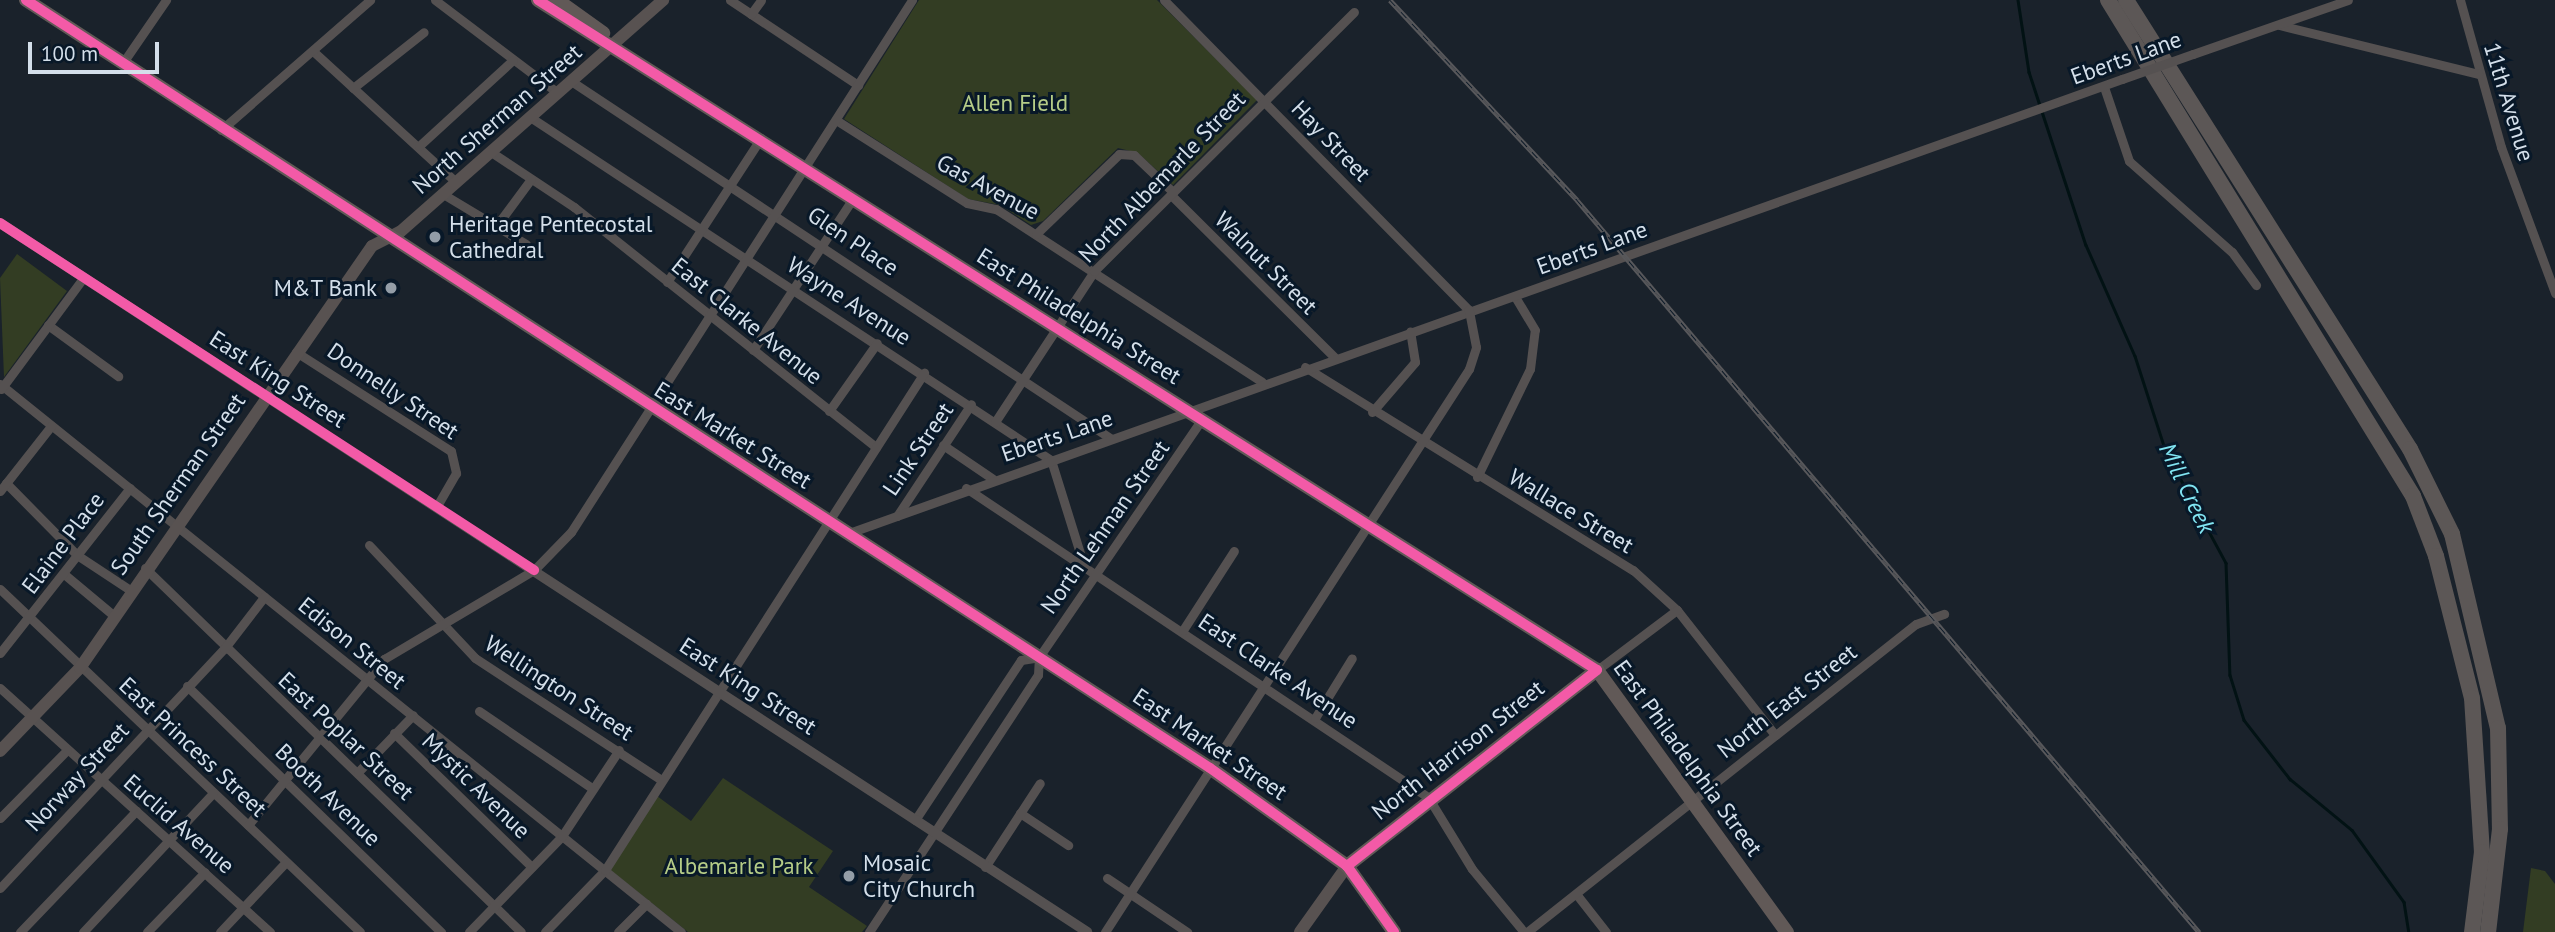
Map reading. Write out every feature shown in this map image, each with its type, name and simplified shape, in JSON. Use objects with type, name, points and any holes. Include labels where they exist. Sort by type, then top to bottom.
[{"type":"highway","points":[[2108,0],[2418,508],[2473,698],[2482,852],[2472,932]]},
{"type":"highway","points":[[2126,0],[2410,449],[2452,534],[2498,729],[2500,828],[2488,932]]},
{"type":"main road","name":"East Market Street","points":[[26,0],[651,410],[829,519],[1210,768],[1347,866],[1394,932]]},
{"type":"main road","name":"East Philadelphia Street","points":[[538,0],[614,43],[762,136],[1597,670],[1694,799],[1787,932]]},
{"type":"main road","name":"East Philadelphia Street","points":[[557,0],[614,43]]},
{"type":"main road","name":"North Sherman Street","points":[[387,238],[443,194],[663,0]]},
{"type":"main road","name":"South Sherman Street","points":[[0,751],[80,668],[174,524],[296,352],[372,247],[387,238]]},
{"type":"main road","name":"North Harrison Street","points":[[1347,866],[1428,797],[1597,670]]},
{"type":"main road","points":[[1289,822],[1346,853],[1360,853]]},
{"type":"main road","points":[[1300,932],[1347,866]]},
{"type":"street","points":[[122,64],[166,0]]},
{"type":"street","points":[[221,130],[314,52],[370,0]]},
{"type":"street","points":[[435,0],[558,93]]},
{"type":"street","points":[[730,0],[858,85]]},
{"type":"street","points":[[751,14],[761,0]]},
{"type":"street","points":[[248,825],[365,681],[404,643],[534,570],[571,532],[912,0]]},
{"type":"street","name":"Hay Street","points":[[1164,0],[1469,310]]},
{"type":"street","name":"Eberts Lane","points":[[849,533],[1262,382],[1469,310],[1516,298],[2348,0]]},
{"type":"street","name":"11th Avenue","points":[[2460,0],[2478,74],[2555,293]]},
{"type":"street","name":"North Albemarle Street","points":[[995,422],[1094,271],[1354,12]]},
{"type":"street","points":[[2279,24],[2478,74]]},
{"type":"street","points":[[354,88],[424,32]]},
{"type":"street","points":[[314,52],[456,182]]},
{"type":"street","points":[[419,146],[513,60]]},
{"type":"street","name":"Glen Place","points":[[571,81],[821,242],[1110,438]]},
{"type":"street","points":[[2104,87],[2129,161],[2232,252],[2256,285]]},
{"type":"street","name":"Wayne Avenue","points":[[530,117],[702,226],[1051,460]]},
{"type":"street","name":"Gas Avenue","points":[[836,120],[967,203],[996,209],[1262,382]]},
{"type":"street","points":[[667,282],[762,136]]},
{"type":"street","name":"East Clarke Avenue","points":[[491,152],[667,282],[876,447]]},
{"type":"street","name":"Walnut Street","points":[[1035,234],[1119,154],[1134,155],[1334,358]]},
{"type":"street","points":[[497,225],[531,179]]},
{"type":"street","points":[[443,194],[526,244]]},
{"type":"street","points":[[753,350],[821,242],[854,197]]},
{"type":"street","name":"East King Street","points":[[0,223],[1087,932]]},
{"type":"street","points":[[1,387],[83,278]]},
{"type":"street","points":[[1477,477],[1531,369],[1535,330],[1516,298]]},
{"type":"street","points":[[1105,932],[1265,683],[1371,526],[1469,369],[1476,347],[1469,310]]},
{"type":"street","points":[[48,325],[118,376]]},
{"type":"street","points":[[1372,412],[1415,362],[1410,331]]},
{"type":"street","points":[[829,411],[877,343]]},
{"type":"street","name":"Donnelly Street","points":[[296,352],[451,451],[456,473],[436,507]]},
{"type":"street","name":"Wallace Street","points":[[1305,367],[1477,477],[1633,570],[1677,610],[1775,735]]},
{"type":"street","points":[[545,932],[605,870],[660,779],[722,693],[829,519],[925,373]]},
{"type":"street","name":"Edison Street","points":[[1,387],[681,932]]},
{"type":"street","name":"Link Street","points":[[897,516],[971,404]]},
{"type":"street","name":"North Lehman Street","points":[[1039,657],[1202,419]]},
{"type":"street","points":[[51,426],[3,487],[77,555],[130,590]]},
{"type":"street","points":[[943,445],[993,479]]},
{"type":"street","points":[[1051,460],[1084,566]]},
{"type":"street","name":"Elaine Place","points":[[0,653],[31,618],[130,488]]},
{"type":"street","name":"East Clarke Avenue","points":[[966,488],[1265,683],[1428,797],[1472,869],[1525,932]]},
{"type":"street","name":"Wellington Street","points":[[369,545],[475,658],[660,779]]},
{"type":"street","points":[[1183,630],[1234,551]]},
{"type":"street","name":"East Poplar Street","points":[[145,568],[224,649],[358,772],[521,932]]},
{"type":"street","points":[[64,573],[113,615]]},
{"type":"street","name":"East Princess Street","points":[[0,589],[360,932]]},
{"type":"street","name":"Norway Street","points":[[0,888],[224,649],[264,597]]},
{"type":"street","name":"North Harrison Street","points":[[1597,670],[1677,610]]},
{"type":"street","name":"North East Street","points":[[1525,932],[1577,895],[1916,624],[1944,614]]},
{"type":"street","points":[[869,932],[1038,675],[1039,657],[1021,660],[915,820]]},
{"type":"street","points":[[1315,718],[1352,658]]},
{"type":"street","name":"Booth Avenue","points":[[187,686],[441,932]]},
{"type":"street","name":"Euclid Avenue","points":[[0,688],[270,932]]},
{"type":"street","points":[[479,711],[592,788]]},
{"type":"street","points":[[358,772],[413,716]]},
{"type":"street","name":"Mystic Avenue","points":[[394,733],[532,867]]},
{"type":"street","points":[[0,818],[67,750]]},
{"type":"street","points":[[469,932],[562,836],[619,750]]},
{"type":"street","points":[[985,867],[1040,783]]},
{"type":"street","points":[[83,932],[213,793]]},
{"type":"street","points":[[20,932],[136,811]]},
{"type":"street","points":[[1020,813],[1068,845]]},
{"type":"street","points":[[220,932],[286,862]]},
{"type":"street","points":[[148,932],[205,872]]},
{"type":"street","points":[[1107,878],[1187,932]]},
{"type":"street","points":[[1577,895],[1606,932]]},
{"type":"street","points":[[618,932],[646,904]]},
{"type":"green space","name":"Allen Field","points":[[919,0],[1157,0],[1257,100],[1173,185],[1138,153],[1118,148],[1043,221],[1031,225],[1000,205],[968,199],[844,119]]},
{"type":"green space","points":[[17,254],[67,291],[4,377],[0,278]]},
{"type":"green space","name":"Albemarle Park","points":[[723,778],[833,851],[809,887],[867,926],[862,932],[688,932],[609,869],[657,796],[691,821]]},
{"type":"green space","points":[[2531,868],[2545,871],[2555,884],[2555,932],[2523,932]]},
{"type":"waterway","name":"Mill Creek","points":[[2018,0],[2029,72],[2086,245],[2135,356],[2166,452],[2226,563],[2230,675],[2244,720],[2290,779],[2352,830],[2404,902],[2409,932]]},
{"type":"railway","points":[[1390,0],[1577,200],[2199,932]]},
{"type":"cycle path","points":[[26,0],[1210,768],[1347,866],[1394,932]]},
{"type":"cycle path","points":[[538,0],[1597,670],[1347,866]]},
{"type":"cycle path","points":[[0,223],[534,570]]},
{"type":"place","name":"Heritage Pentecostal Cathedral","points":[[435,237]]},
{"type":"place","name":"M&T Bank","points":[[391,288]]},
{"type":"place","name":"Mosaic City Church","points":[[849,876]]}]
